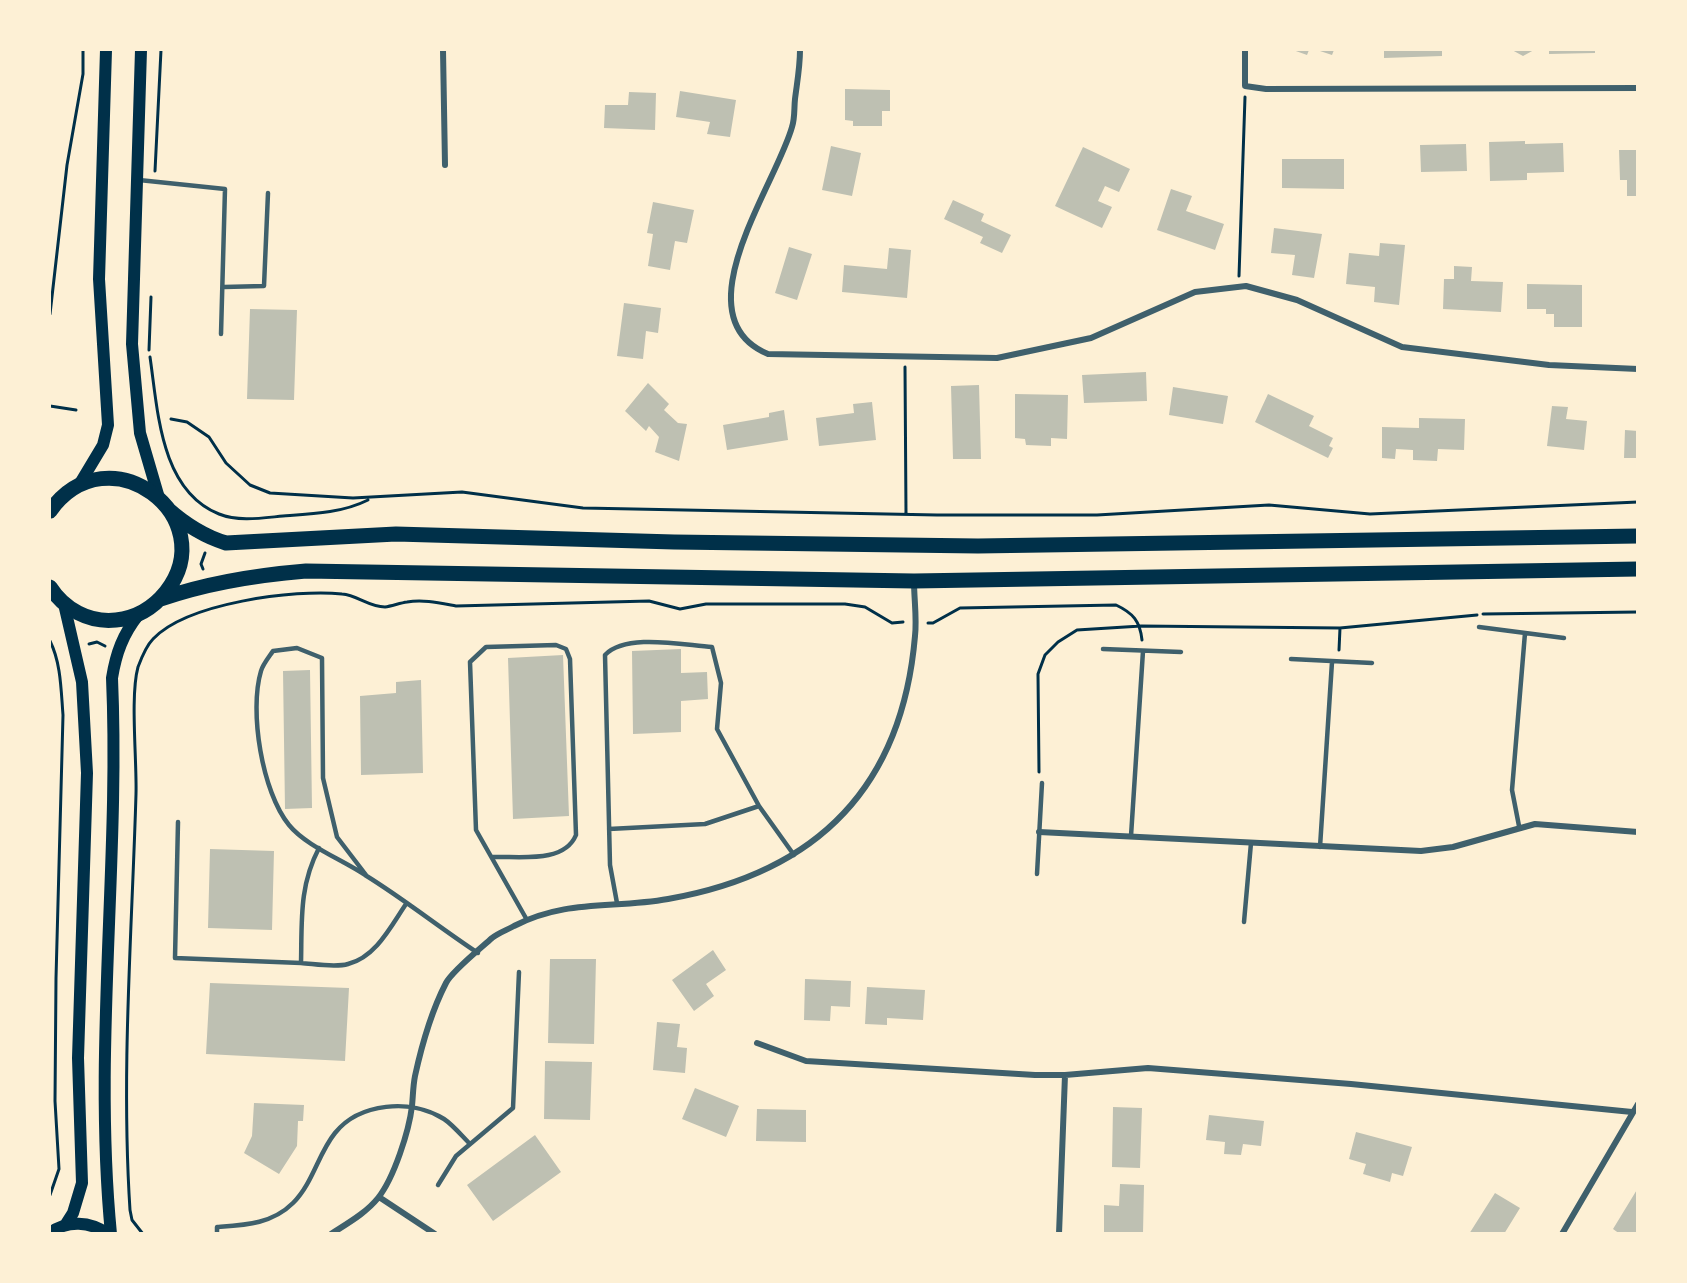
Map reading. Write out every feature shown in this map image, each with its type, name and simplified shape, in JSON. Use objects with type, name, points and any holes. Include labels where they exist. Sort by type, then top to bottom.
[{"type":"main road","points":[[50,511],[73,488],[103,446],[108,425],[99,279],[106,50]]},
{"type":"main road","points":[[141,50],[132,344],[135,397],[140,433],[164,503],[177,527],[181,548],[176,575],[161,599]]},
{"type":"main road","points":[[50,499],[93,480],[121,479],[135,482],[164,503],[185,524],[210,539],[226,543],[396,534],[674,542],[978,546],[1638,536]]},
{"type":"main road","points":[[50,587],[64,604],[75,611],[100,620],[120,620],[139,614],[161,599],[207,587],[274,574],[350,571],[674,579],[914,581],[1638,569]]},
{"type":"main road","points":[[50,1233],[66,1224],[73,1213],[82,1183],[78,1058],[87,773],[82,682],[64,604]]},
{"type":"main road","points":[[66,1224],[90,1224],[109,1233],[106,1169],[105,1018],[112,844],[112,678],[123,636],[139,614]]},
{"type":"street","points":[[443,50],[445,165]]},
{"type":"street","points":[[800,50],[793,125],[733,269],[731,313],[739,335],[751,347],[768,354],[997,358],[1091,339],[1195,292],[1239,287],[1272,291],[1298,300],[1402,347],[1550,365],[1638,369]]},
{"type":"street","points":[[1245,50],[1245,86],[1294,91],[1638,88]]},
{"type":"street","points":[[331,1233],[357,1217],[379,1197],[398,1156],[412,1108],[414,1079],[424,1038],[447,980],[494,936],[527,920],[567,907],[667,899],[710,889],[780,864],[820,838],[849,810],[883,762],[897,724],[909,678],[915,622],[914,581]]},
{"type":"street","points":[[1039,832],[1421,851],[1453,847],[1519,826],[1553,823],[1638,832]]},
{"type":"street","points":[[757,1043],[806,1061],[1065,1075],[1148,1068],[1351,1084],[1632,1112]]},
{"type":"street","points":[[1059,1233],[1065,1075]]},
{"type":"street","points":[[1562,1233],[1638,1104]]},
{"type":"street","points":[[379,1197],[435,1233]]},
{"type":"lane","points":[[136,180],[225,189],[221,334]]},
{"type":"lane","points":[[224,287],[264,286],[268,193]]},
{"type":"lane","points":[[1479,627],[1564,638]]},
{"type":"lane","points":[[1519,826],[1512,790],[1525,633]]},
{"type":"lane","points":[[617,903],[610,865],[603,687],[605,655],[614,646],[638,642],[712,647],[721,683],[717,729],[759,806],[794,855]]},
{"type":"lane","points":[[492,857],[559,854],[572,845],[576,835],[570,659],[566,649],[556,645],[486,647],[470,662],[476,830],[527,920]]},
{"type":"lane","points":[[366,875],[337,837],[323,778],[322,658],[297,648],[273,651],[261,670],[257,704],[258,743],[271,789],[289,825],[478,953]]},
{"type":"lane","points":[[1103,649],[1181,652]]},
{"type":"lane","points":[[1131,836],[1143,651]]},
{"type":"lane","points":[[1291,659],[1372,663]]},
{"type":"lane","points":[[1320,847],[1332,662]]},
{"type":"lane","points":[[1037,874],[1042,783]]},
{"type":"lane","points":[[609,829],[705,824],[759,806]]},
{"type":"lane","points":[[178,822],[174,958],[346,965],[363,959],[380,943],[406,904]]},
{"type":"lane","points":[[1244,922],[1251,843]]},
{"type":"lane","points":[[301,963],[302,907],[307,870],[320,848]]},
{"type":"lane","points":[[438,1185],[456,1156],[513,1108],[519,972]]},
{"type":"lane","points":[[217,1233],[217,1227],[261,1224],[293,1204],[309,1184],[335,1133],[353,1115],[384,1106],[412,1108],[443,1118],[470,1144]]},
{"type":"path","points":[[50,314],[67,165],[83,74],[83,50]]},
{"type":"path","points":[[154,182],[161,50]]},
{"type":"path","points":[[1239,287],[1245,86]]},
{"type":"path","points":[[151,292],[149,350],[164,442],[181,482],[195,500],[220,514],[241,519],[316,513],[353,507],[370,499]]},
{"type":"path","points":[[905,357],[906,514]]},
{"type":"path","points":[[50,406],[76,410]]},
{"type":"path","points":[[171,419],[187,422],[209,437],[226,463],[250,485],[270,493],[370,499],[462,492],[583,508],[1097,515],[1269,505],[1370,514],[1638,502]]},
{"type":"path","points":[[212,609],[201,564],[220,514]]},
{"type":"path","points":[[143,1233],[132,1220],[130,1210],[126,1117],[136,791],[136,699],[141,662],[151,641],[171,624],[212,609],[240,602],[326,592],[347,594],[368,604],[384,607],[408,601],[436,602],[456,606],[649,601],[680,609],[706,604],[845,604],[865,607],[892,622],[933,623],[960,608],[1089,604],[1116,605],[1130,612],[1141,626],[1143,651]]},
{"type":"path","points":[[1042,783],[1039,769],[1036,694],[1038,674],[1045,655],[1058,642],[1077,630],[1141,626],[1340,628],[1471,615],[1638,612]]},
{"type":"path","points":[[1332,662],[1340,650],[1340,628]]},
{"type":"path","points":[[50,641],[55,652],[63,715],[55,1101],[59,1169],[50,1195]]},
{"type":"path","points":[[55,652],[97,642],[141,662]]},
{"type":"building","points":[[1293,50],[1309,50],[1307,55]]},
{"type":"building","points":[[1317,50],[1334,50],[1332,55]]},
{"type":"building","points":[[1384,50],[1442,50],[1442,56],[1384,58]]},
{"type":"building","points":[[1512,50],[1534,50],[1523,56]]},
{"type":"building","points":[[1549,50],[1595,50],[1595,53],[1549,54]]},
{"type":"building","points":[[845,89],[890,90],[890,111],[882,111],[882,126],[853,126],[853,121],[845,120]]},
{"type":"building","points":[[680,91],[736,100],[730,137],[707,134],[710,122],[676,117]]},
{"type":"building","points":[[629,92],[656,93],[655,130],[604,128],[605,105],[628,105]]},
{"type":"building","points":[[1525,141],[1525,144],[1563,143],[1564,172],[1527,173],[1527,180],[1490,181],[1489,142]]},
{"type":"building","points":[[1466,144],[1467,171],[1421,172],[1420,145]]},
{"type":"building","points":[[831,146],[861,153],[852,196],[822,190]]},
{"type":"building","points":[[1083,147],[1130,169],[1119,192],[1105,186],[1098,201],[1112,207],[1102,228],[1055,206]]},
{"type":"building","points":[[1619,150],[1638,150],[1638,196],[1627,196],[1627,180],[1620,180]]},
{"type":"building","points":[[1282,159],[1344,159],[1344,189],[1282,188]]},
{"type":"building","points":[[1171,189],[1192,196],[1186,211],[1224,224],[1215,250],[1157,230]]},
{"type":"building","points":[[953,200],[984,214],[981,221],[1011,235],[1002,253],[980,243],[983,237],[944,219]]},
{"type":"building","points":[[653,202],[694,210],[687,243],[675,241],[670,270],[648,266],[653,234],[647,233]]},
{"type":"building","points":[[1274,228],[1322,234],[1314,278],[1292,275],[1295,255],[1271,253]]},
{"type":"building","points":[[1380,243],[1405,245],[1399,305],[1374,302],[1375,287],[1346,284],[1349,253],[1379,256]]},
{"type":"building","points":[[789,247],[812,254],[797,300],[775,293]]},
{"type":"building","points":[[889,248],[911,250],[907,298],[842,292],[844,265],[887,269]]},
{"type":"building","points":[[1454,266],[1472,267],[1471,281],[1503,282],[1501,312],[1443,309],[1444,279],[1454,279]]},
{"type":"building","points":[[1527,284],[1582,285],[1582,327],[1554,327],[1554,314],[1546,314],[1546,309],[1527,309]]},
{"type":"building","points":[[624,303],[661,308],[658,333],[646,331],[643,359],[617,356]]},
{"type":"building","points":[[250,309],[297,310],[294,400],[247,399]]},
{"type":"building","points":[[1146,372],[1147,401],[1084,403],[1082,375]]},
{"type":"building","points":[[648,383],[669,404],[664,410],[678,423],[687,424],[679,461],[655,452],[659,437],[649,426],[646,431],[625,411]]},
{"type":"building","points":[[979,385],[981,459],[953,459],[951,386]]},
{"type":"building","points":[[1173,387],[1228,396],[1223,424],[1169,415]]},
{"type":"building","points":[[1015,394],[1068,395],[1067,439],[1051,438],[1051,446],[1026,445],[1025,439],[1015,438]]},
{"type":"building","points":[[1268,394],[1314,416],[1309,426],[1333,438],[1329,446],[1333,448],[1328,458],[1255,422]]},
{"type":"building","points":[[872,402],[876,440],[819,446],[816,418],[854,413],[853,404]]},
{"type":"building","points":[[1552,406],[1568,407],[1566,419],[1587,421],[1584,450],[1547,446]]},
{"type":"building","points":[[784,410],[788,440],[727,450],[723,425],[769,417],[769,413]]},
{"type":"building","points":[[1419,418],[1465,419],[1464,450],[1438,449],[1437,461],[1413,460],[1413,450],[1396,449],[1395,459],[1382,458],[1382,427],[1419,428]]},
{"type":"building","points":[[1625,430],[1638,431],[1638,458],[1624,458]]},
{"type":"building","points":[[681,649],[681,673],[707,672],[708,699],[681,701],[681,732],[633,734],[632,651]]},
{"type":"building","points":[[563,655],[569,816],[513,819],[508,658]]},
{"type":"building","points":[[310,670],[312,808],[285,809],[283,671]]},
{"type":"building","points":[[421,680],[423,773],[361,775],[360,696],[396,693],[396,682]]},
{"type":"building","points":[[210,849],[274,851],[272,930],[208,928]]},
{"type":"building","points":[[713,950],[726,970],[706,984],[714,996],[694,1011],[672,980]]},
{"type":"building","points":[[550,959],[596,959],[594,1044],[548,1043]]},
{"type":"building","points":[[805,979],[851,981],[850,1007],[831,1006],[830,1021],[804,1020]]},
{"type":"building","points":[[210,983],[349,988],[345,1061],[206,1054]]},
{"type":"building","points":[[867,987],[925,990],[923,1020],[887,1018],[887,1025],[865,1024]]},
{"type":"building","points":[[657,1022],[680,1024],[677,1047],[687,1048],[685,1073],[653,1070]]},
{"type":"building","points":[[545,1061],[592,1062],[590,1120],[544,1119]]},
{"type":"building","points":[[695,1088],[739,1106],[726,1137],[682,1119]]},
{"type":"building","points":[[254,1103],[304,1105],[303,1121],[298,1121],[297,1146],[279,1174],[244,1153],[252,1136]]},
{"type":"building","points":[[1113,1107],[1142,1108],[1140,1168],[1112,1167]]},
{"type":"building","points":[[757,1109],[806,1110],[806,1142],[756,1141]]},
{"type":"building","points":[[1209,1115],[1264,1121],[1261,1146],[1243,1144],[1241,1155],[1224,1154],[1225,1142],[1206,1140]]},
{"type":"building","points":[[1356,1132],[1412,1147],[1403,1176],[1392,1173],[1390,1182],[1363,1174],[1366,1164],[1349,1159]]},
{"type":"building","points":[[535,1135],[561,1172],[493,1221],[467,1185]]},
{"type":"building","points":[[1120,1184],[1144,1185],[1143,1233],[1104,1232],[1104,1205],[1119,1206]]},
{"type":"building","points":[[1638,1188],[1638,1234],[1620,1234],[1613,1229]]},
{"type":"building","points":[[1495,1193],[1520,1208],[1504,1234],[1469,1234]]}]
